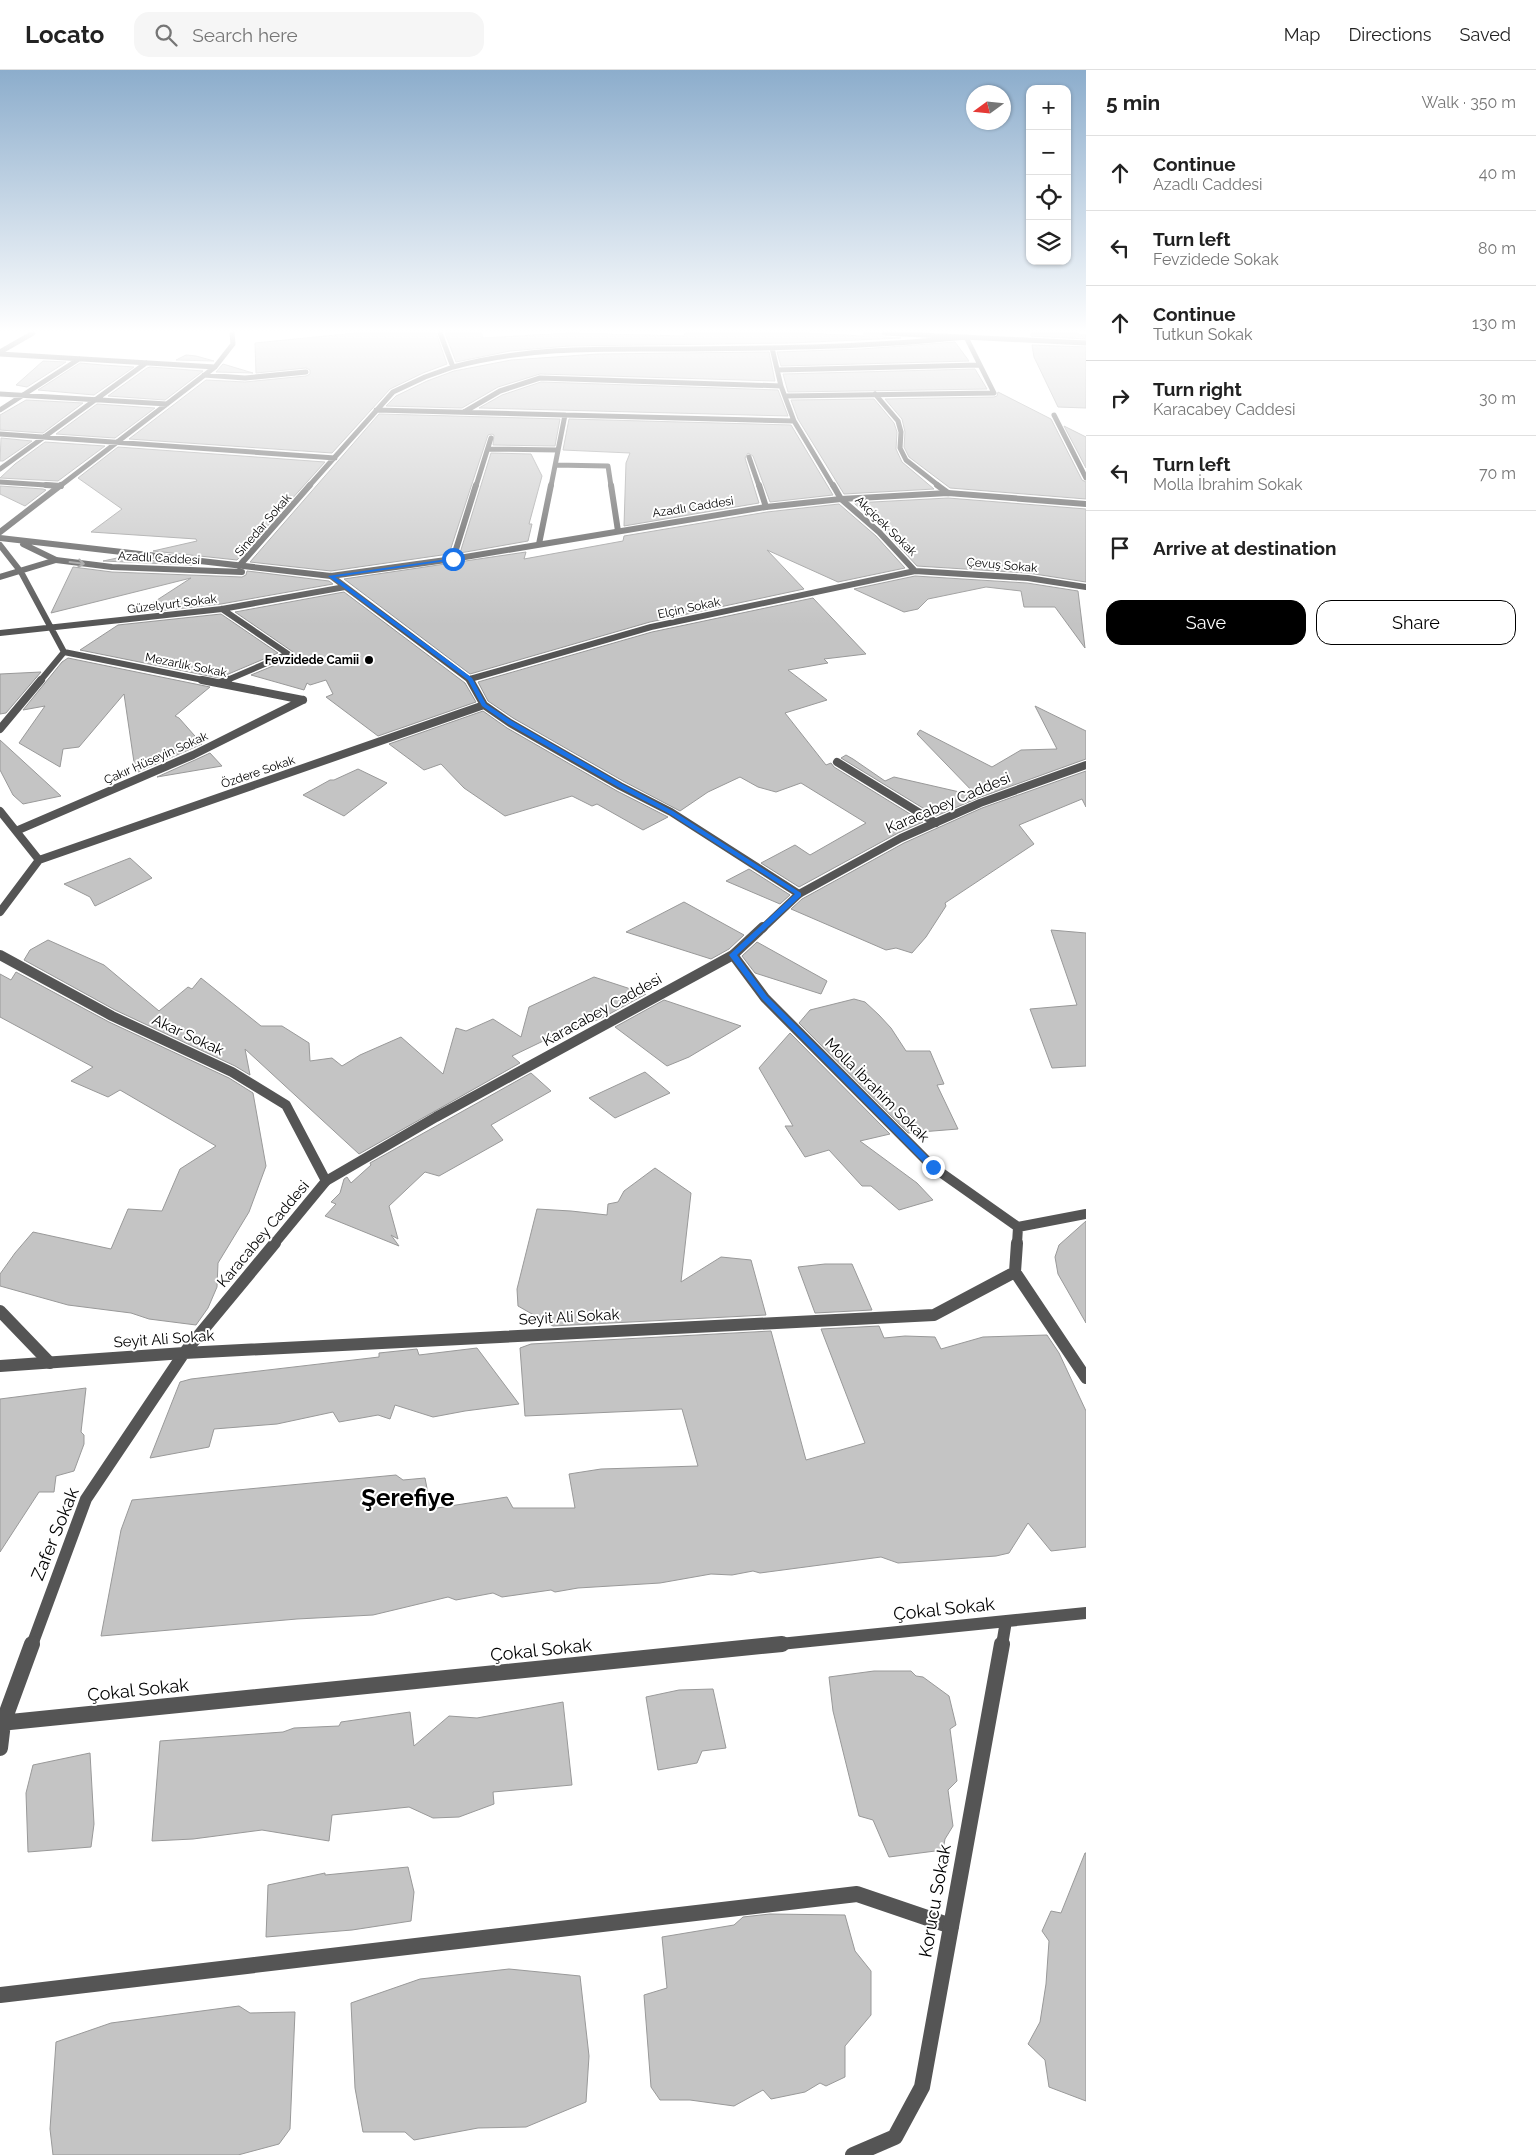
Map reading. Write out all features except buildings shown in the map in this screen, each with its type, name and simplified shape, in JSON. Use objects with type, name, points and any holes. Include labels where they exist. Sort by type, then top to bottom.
[{"type":"street","points":[[0,469],[53,430]]},
{"type":"street","points":[[0,532],[133,430]]},
{"type":"street","name":"Sinedar Sokak","points":[[239,566],[359,430]]},
{"type":"street","points":[[539,544],[562,430]]},
{"type":"street","name":"Akçiçek Sokak","points":[[800,430],[841,499],[879,532],[915,571]]},
{"type":"street","points":[[901,430],[902,433],[898,444],[903,457],[948,493]]},
{"type":"street","points":[[1062,430],[1086,478]]},
{"type":"street","points":[[0,434],[335,458]]},
{"type":"street","points":[[453,559],[492,438]]},
{"type":"street","points":[[488,449],[558,450]]},
{"type":"street","points":[[748,458],[766,507]]},
{"type":"street","points":[[555,465],[608,466],[618,531]]},
{"type":"street","points":[[0,482],[61,486]]},
{"type":"street","name":"Azadlı Caddesi","points":[[0,538],[331,576],[453,559],[766,507],[841,499],[948,493],[1086,504]]},
{"type":"street","name":"Azadlı Caddesi","points":[[16,540],[56,560],[112,567],[188,572],[307,574]]},
{"type":"street","points":[[0,545],[20,572],[64,652],[0,729]]},
{"type":"street","points":[[0,577],[56,560]]},
{"type":"street","name":"Çevuş Sokak","points":[[915,571],[1028,578],[1086,587]]},
{"type":"street","name":"Elçin Sokak","points":[[470,679],[651,627],[915,571]]},
{"type":"street","points":[[331,576],[470,679],[484,705],[510,723],[670,812],[799,894]]},
{"type":"street","name":"Güzelyurt Sokak","points":[[0,633],[222,610],[345,587]]},
{"type":"street","points":[[220,683],[288,654],[222,610]]},
{"type":"street","name":"Mezarlık Sokak","points":[[64,652],[303,700]]},
{"type":"street","name":"Çakır Hüseyin Sokak","points":[[16,831],[194,755],[303,700]]},
{"type":"street","name":"Özdere Sokak","points":[[39,860],[484,705]]},
{"type":"street","points":[[836,762],[936,823]]},
{"type":"street","name":"Karacabey Caddesi","points":[[184,1353],[326,1181],[436,1117],[733,955],[799,894],[901,838],[980,803],[1086,766]]},
{"type":"street","points":[[0,811],[39,860],[0,912]]},
{"type":"street","name":"Akar Sokak","points":[[0,955],[112,1016],[232,1072],[286,1106],[326,1181]]},
{"type":"street","name":"Molla İbrahim Sokak","points":[[733,955],[765,998],[933,1167],[1018,1228]]},
{"type":"street","points":[[1086,1214],[1018,1228],[1015,1272],[1086,1378]]},
{"type":"street","name":"Seyit Ali Sokak","points":[[0,1366],[184,1353],[934,1315],[1015,1272]]},
{"type":"street","points":[[0,1311],[50,1363]]},
{"type":"street","name":"Zafer Sokak","points":[[0,1748],[2,1723],[86,1500],[184,1353]]},
{"type":"street","name":"Çokal Sokak","points":[[2,1723],[1086,1613]]},
{"type":"street","name":"Korucu Sokak","points":[[852,2155],[895,2137],[922,2087],[1006,1621]]},
{"type":"street","points":[[0,1994],[857,1894],[951,1926]]},
{"type":"place","name":"Fevzidede Camii","points":[[369,660]]},
{"type":"district","name":"Şerefiye","points":[[408,1498]]},
{"type":"route","points":[[453,559],[331,576],[470,679],[484,705],[510,723],[620,786],[670,812],[799,894],[733,955],[765,998],[933,1167]]}]
